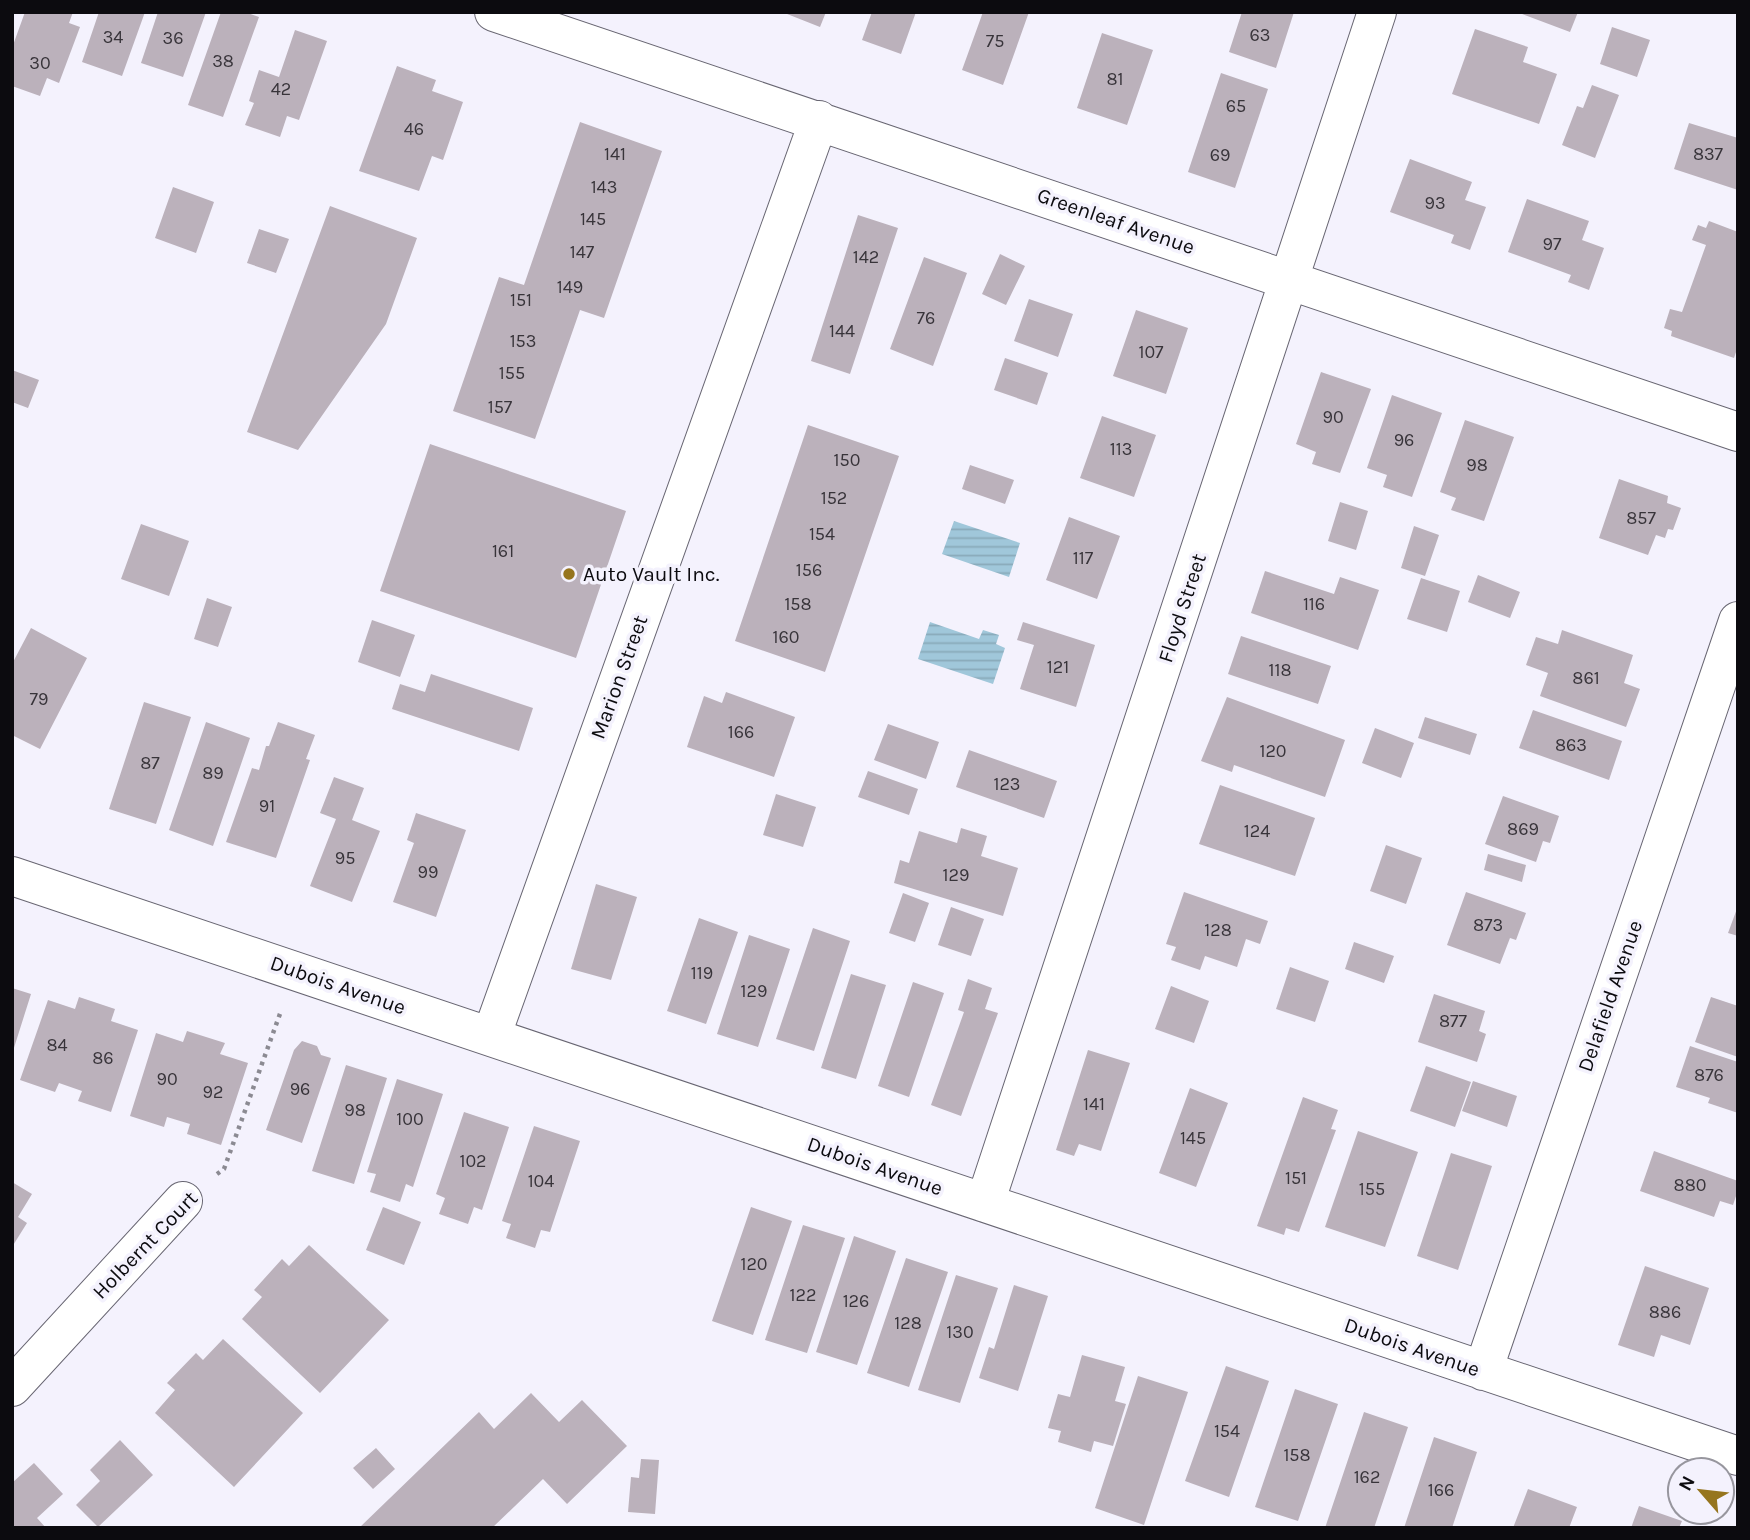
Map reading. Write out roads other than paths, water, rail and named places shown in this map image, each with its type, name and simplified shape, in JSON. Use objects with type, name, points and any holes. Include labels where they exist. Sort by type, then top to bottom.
[{"type":"street","name":"Greenleaf Avenue","points":[[494,12],[1738,432]]},
{"type":"street","name":"Floyd Street","points":[[985,1203],[1377,12]]},
{"type":"street","name":"Marion Street","points":[[491,1037],[819,120]]},
{"type":"street","name":"Delafield Avenue","points":[[1483,1371],[1738,621]]},
{"type":"street","name":"Dubois Avenue","points":[[12,876],[1738,1456]]},
{"type":"street","name":"Holbernt Court","points":[[12,1387],[183,1200]]},
{"type":"water","points":[[954,521],[1020,543],[1009,577],[942,554]]},
{"type":"water","points":[[930,622],[979,639],[983,630],[999,635],[996,644],[1005,648],[993,684],[918,659]]},
{"type":"place","name":"Auto Vault Inc.","points":[[569,574]]}]
